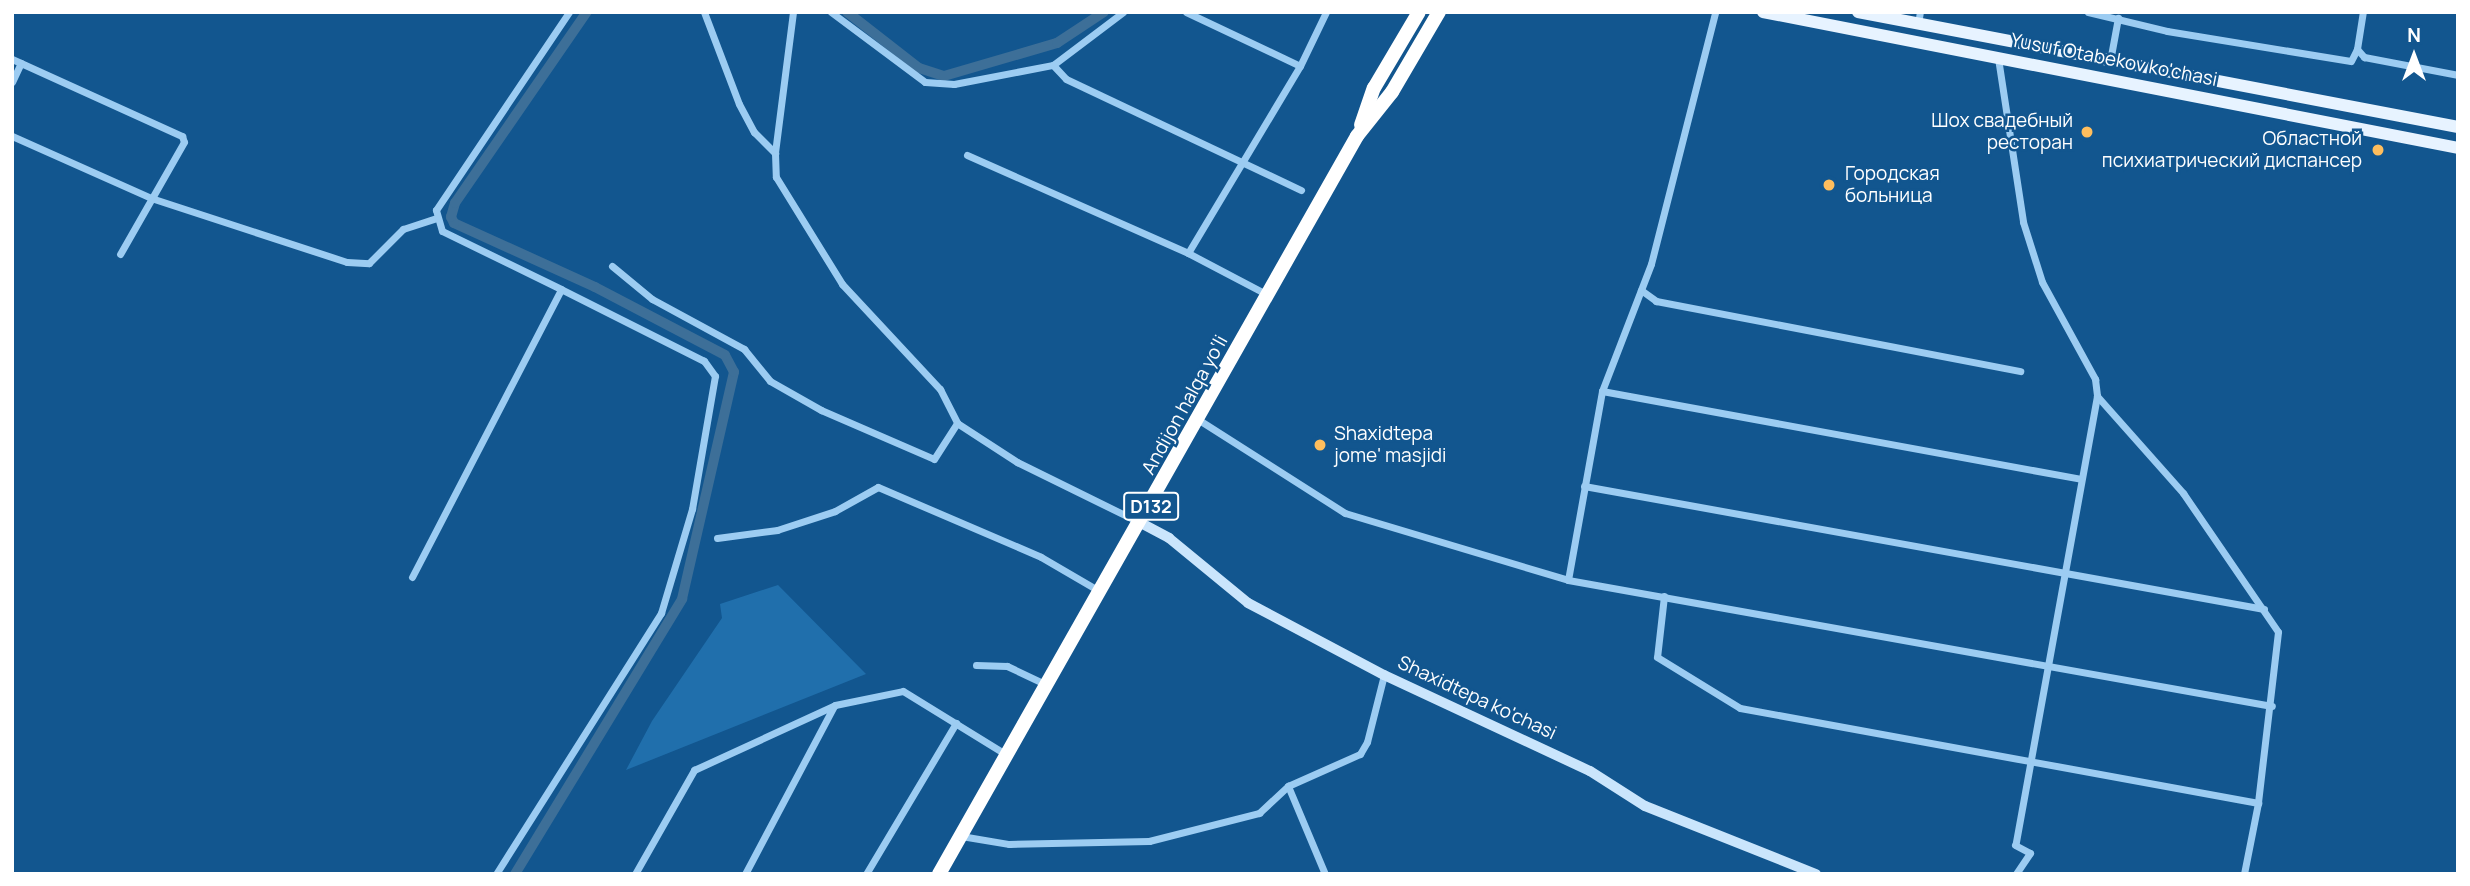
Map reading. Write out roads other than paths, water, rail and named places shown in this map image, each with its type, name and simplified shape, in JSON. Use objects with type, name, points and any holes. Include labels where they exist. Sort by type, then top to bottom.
[{"type":"highway","name":"Andijon halqa yo‘li","points":[[1357,136],[1374,88],[1419,12]]},
{"type":"highway","name":"Andijon halqa yo‘li","points":[[939,874],[1141,523],[1357,136],[1392,92],[1439,12]]},
{"type":"main road","name":"Yusuf Otabekov ko'chasi","points":[[1763,12],[2458,148]]},
{"type":"main road","name":"Yusuf Otabekov ko'chasi","points":[[1858,12],[1919,18],[2110,61],[2458,127]]},
{"type":"street","points":[[496,874],[661,613],[692,509],[715,376],[704,361],[442,232],[436,218],[440,200],[569,12]]},
{"type":"street","points":[[704,12],[738,104],[754,132],[775,153]]},
{"type":"street","points":[[793,12],[775,153],[776,177],[842,284],[940,389],[957,423],[1017,462],[1141,523]]},
{"type":"street","points":[[831,12],[925,82],[954,84],[1053,65],[1124,12]]},
{"type":"street","points":[[1186,12],[1300,66]]},
{"type":"street","points":[[1188,253],[1300,66],[1326,12]]},
{"type":"street","points":[[1568,580],[1602,391],[1641,290],[1715,12]]},
{"type":"street","points":[[2088,12],[2167,31],[2351,61],[2357,49],[2363,12]]},
{"type":"street","points":[[2110,61],[2118,18]]},
{"type":"street","points":[[2357,49],[2364,57],[2458,75]]},
{"type":"street","points":[[1998,57],[2023,222],[2042,282],[2095,379],[2097,396],[2028,761],[2015,845],[2030,853],[2016,874]]},
{"type":"street","points":[[12,59],[182,136],[184,142],[120,254]]},
{"type":"street","points":[[12,82],[21,63]]},
{"type":"street","points":[[1053,65],[1066,79],[1244,160],[1301,190]]},
{"type":"street","points":[[12,136],[152,198],[358,264],[369,262],[403,229],[436,218]]},
{"type":"street","points":[[967,155],[1188,253],[1268,295]]},
{"type":"street","points":[[612,266],[652,299],[744,349],[770,381],[821,410],[934,459],[957,423]]},
{"type":"street","points":[[412,577],[561,289]]},
{"type":"street","points":[[1641,290],[1656,301],[2020,371]]},
{"type":"street","points":[[1602,391],[2081,479]]},
{"type":"street","points":[[2097,396],[2183,493],[2264,609],[2280,639],[2258,803],[2244,874]]},
{"type":"street","points":[[1199,420],[1345,513],[1568,580],[2272,706]]},
{"type":"street","points":[[1584,486],[2264,609]]},
{"type":"street","points":[[717,538],[777,530],[835,511],[878,487],[1041,557],[1101,593]]},
{"type":"street","name":"Shaxidtepa ko'chasi","points":[[1141,523],[1169,538],[1248,603],[1384,675],[1590,771],[1644,806],[1816,874]]},
{"type":"street","points":[[1664,596],[1657,657],[1740,708],[2258,803]]},
{"type":"street","points":[[976,665],[1007,666],[1048,686]]},
{"type":"street","points":[[961,836],[1009,844],[1149,841],[1259,813],[1288,786],[1360,754],[1367,742],[1384,675]]},
{"type":"street","points":[[635,874],[694,770],[835,705],[903,691],[1008,755]]},
{"type":"street","points":[[745,874],[835,705]]},
{"type":"street","points":[[866,874],[956,723]]},
{"type":"street","points":[[1288,786],[1325,874]]},
{"type":"waterway","points":[[515,874],[682,599],[734,372],[725,355],[595,287],[454,223],[451,217],[455,203],[587,12]]},
{"type":"waterway","points":[[847,12],[919,68],[944,76],[1057,43],[1104,12]]},
{"type":"place","name":"Шох свадебный ресторан","points":[[2087,132]]},
{"type":"place","name":"Областной психиатрический диспансер","points":[[2378,150]]},
{"type":"place","name":"Городская больница","points":[[1829,185]]},
{"type":"place","name":"Shaxidtepa jome' masjidi","points":[[1320,445]]}]
